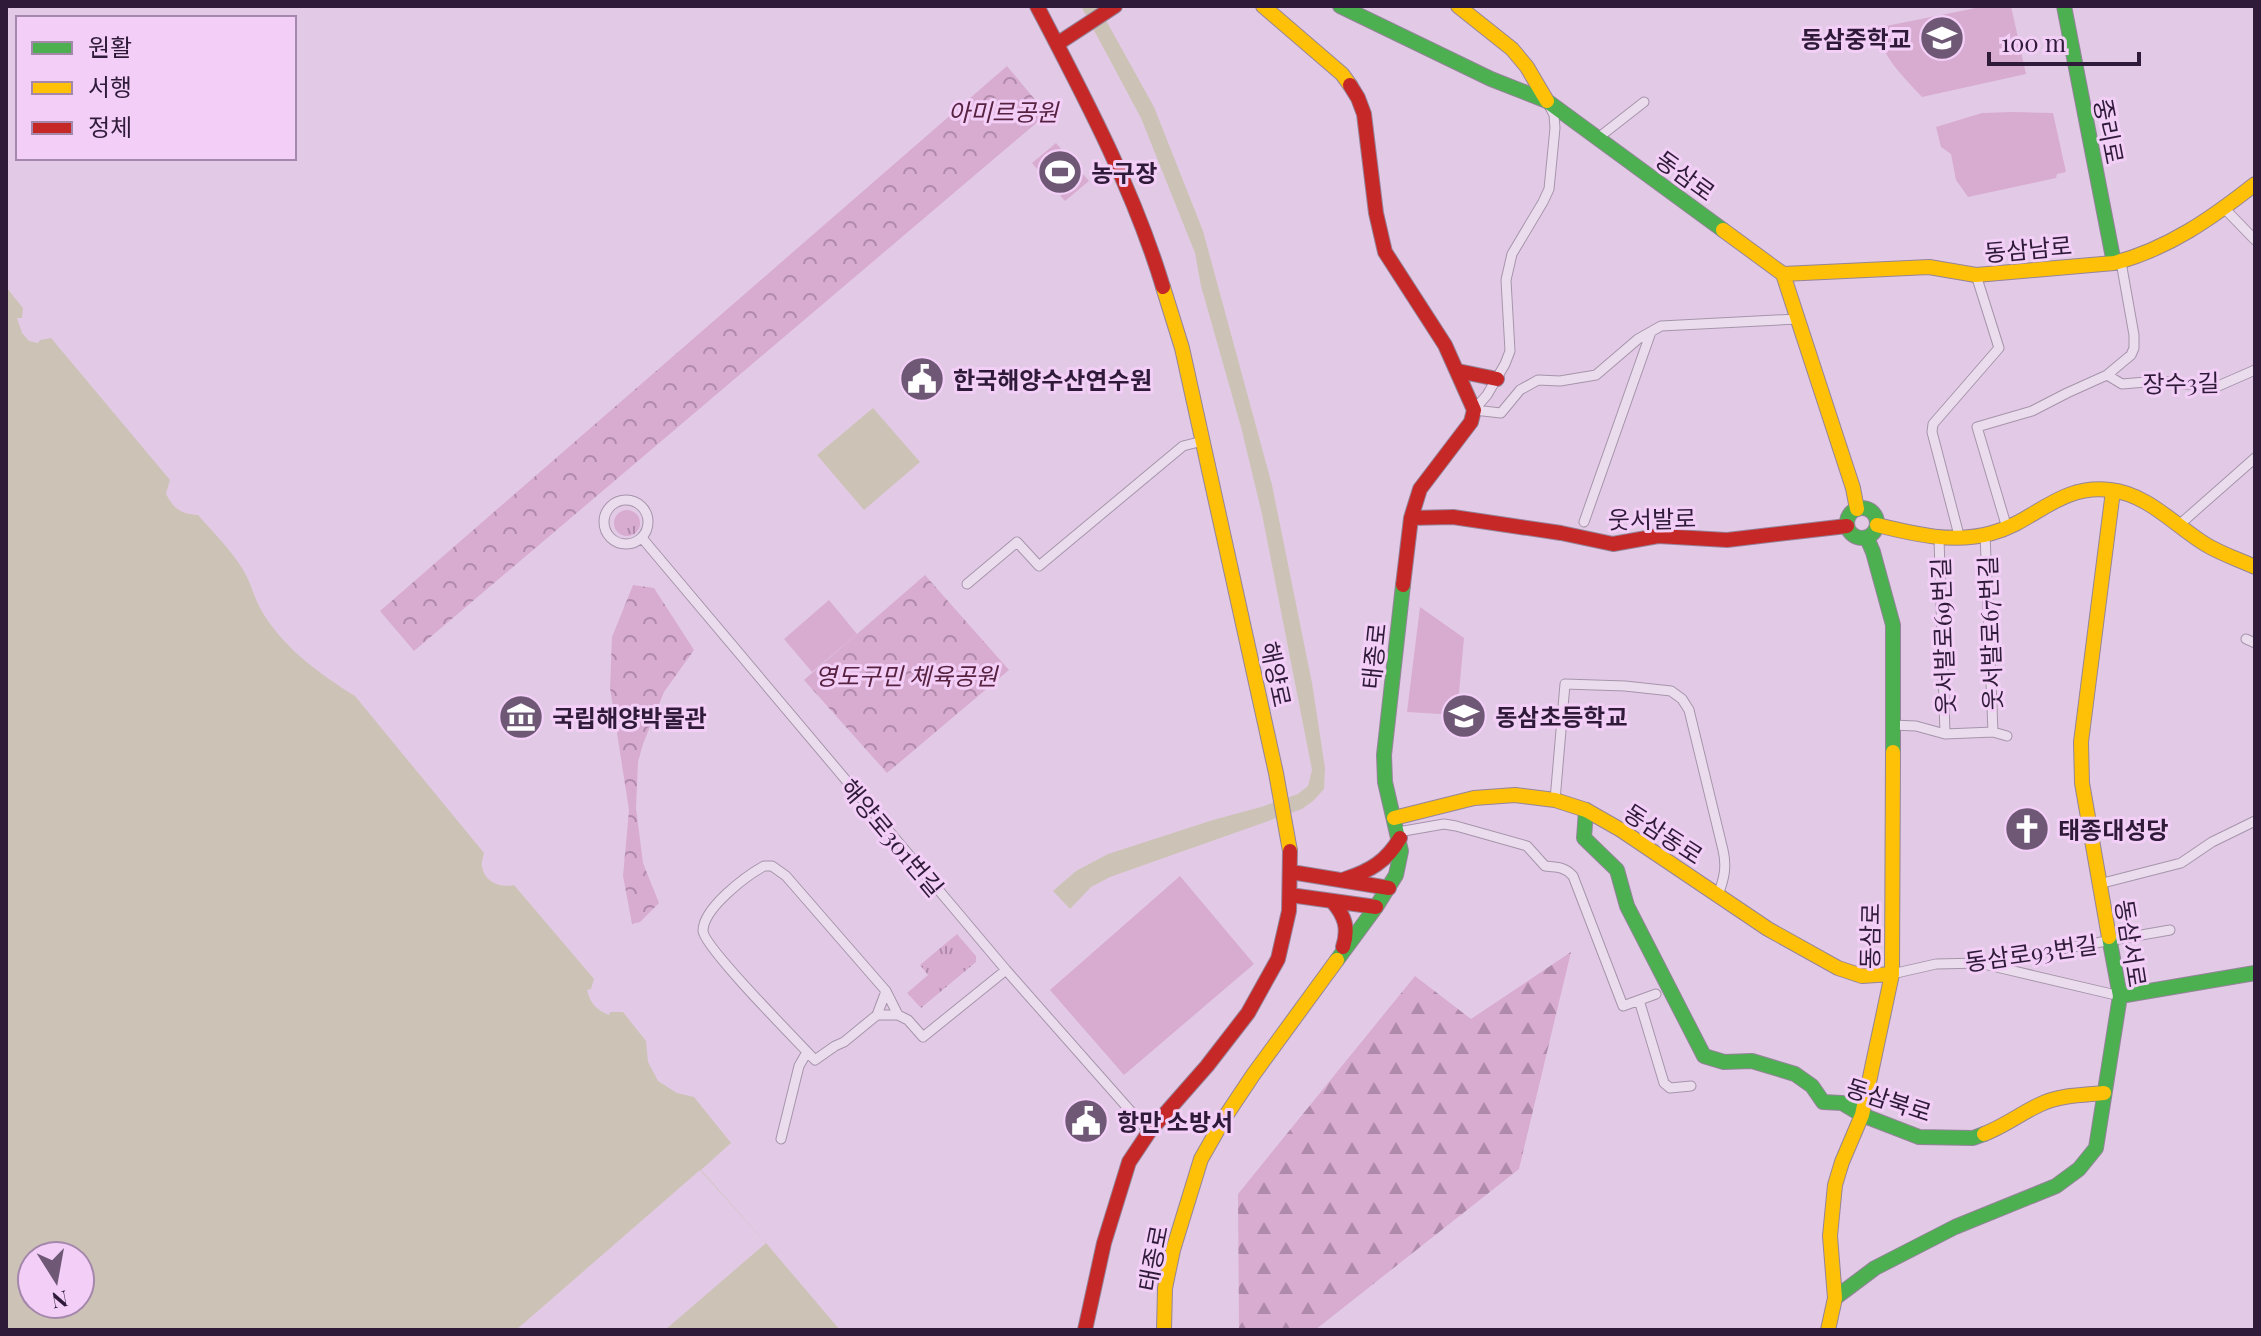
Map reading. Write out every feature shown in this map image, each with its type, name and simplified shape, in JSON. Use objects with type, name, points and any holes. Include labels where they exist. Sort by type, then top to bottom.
[{"type":"main road","name":"해양로","points":[[1037,6],[1109,145],[1149,240],[1182,348],[1276,773],[1290,845],[1291,872],[1289,911],[1278,959],[1248,1013],[1149,1132],[1129,1162],[1104,1243],[1085,1330]]},
{"type":"main road","points":[[1057,44],[1114,6]]},
{"type":"main road","points":[[1263,6],[1342,74],[1358,98],[1364,114],[1376,213],[1385,252],[1438,334],[1474,410]]},
{"type":"main road","name":"동삼로","points":[[1340,6],[1491,79],[1547,101],[1783,274]]},
{"type":"main road","points":[[1458,6],[1489,29],[1526,65],[1547,101]]},
{"type":"main road","name":"중리로","points":[[2064,6],[2117,263]]},
{"type":"main road","name":"동삼남로","points":[[1783,274],[1929,267],[1976,275],[2117,263],[2166,245],[2255,184]]},
{"type":"main road","points":[[1783,274],[1853,488],[1857,509]]},
{"type":"main road","points":[[1458,371],[1497,379]]},
{"type":"main road","name":"태종로","points":[[1164,1330],[1165,1288],[1173,1250],[1201,1159],[1225,1117],[1396,875],[1401,851],[1385,782],[1384,755],[1411,518],[1420,489],[1471,422],[1474,410]]},
{"type":"main road","points":[[1883,527],[1867,538],[1854,536],[1847,526],[1848,518],[1857,509],[1866,509],[1883,527],[1960,539],[2007,528],[2060,496],[2090,490],[2113,491],[2149,503],[2212,548],[2255,567]]},
{"type":"main road","name":"동삼서로","points":[[1835,1298],[1875,1268],[1955,1227],[2056,1186],[2079,1169],[2096,1148],[2120,996],[2082,783],[2080,752],[2113,491]]},
{"type":"main road","name":"웃서발로","points":[[1411,518],[1453,517],[1613,544],[1658,536],[1739,539],[1847,526]]},
{"type":"main road","points":[[1873,552],[1883,527]]},
{"type":"main road","name":"동삼로","points":[[1828,1330],[1835,1298],[1830,1236],[1835,1185],[1862,1115],[1892,974],[1893,625],[1867,538]]},
{"type":"main road","name":"동삼동로","points":[[1397,829],[1474,798],[1515,795],[1555,800],[1586,810],[1621,830],[1768,929],[1838,968],[1862,976],[1892,974]]},
{"type":"main road","name":"동삼북로","points":[[1586,810],[1584,838],[1617,870],[1627,906],[1704,1056],[1724,1062],[1752,1061],[1795,1074],[1812,1086],[1823,1102],[1842,1103],[1862,1115],[1919,1137],[1973,1138],[2003,1127],[2040,1104],[2057,1098],[2104,1093]]},
{"type":"main road","points":[[1340,880],[1380,865],[1391,854],[1397,829]]},
{"type":"main road","points":[[1291,872],[1389,888]]},
{"type":"main road","points":[[1290,895],[1376,907]]},
{"type":"main road","points":[[1332,901],[1342,911],[1348,924],[1341,953]]},
{"type":"main road","points":[[2120,996],[2255,973]]},
{"type":"street","points":[[1474,410],[1497,379],[1510,351],[1506,280],[1509,263],[1519,239],[1549,189],[1555,128],[1554,115],[1547,101]]},
{"type":"street","points":[[1598,138],[1644,102]]},
{"type":"street","points":[[2224,208],[2255,240]]},
{"type":"street","points":[[2007,528],[1977,427],[2032,411],[2107,375],[2131,355],[2134,335],[2117,263]]},
{"type":"street","points":[[1960,539],[1932,432],[1933,424],[1999,348],[1976,275]]},
{"type":"street","points":[[1474,410],[1501,413],[1520,390],[1538,380],[1560,381],[1596,375],[1638,339],[1661,326],[1797,319]]},
{"type":"street","points":[[1584,522],[1651,332]]},
{"type":"street","name":"장수3길","points":[[2107,375],[2122,384],[2158,381],[2216,387],[2255,370]]},
{"type":"street","points":[[967,584],[1017,542],[1039,566],[1183,446],[1203,441]]},
{"type":"street","points":[[2179,525],[2255,458]]},
{"type":"street","points":[[633,501],[645,510],[648,525],[642,538],[622,544],[610,537],[606,531],[605,517],[612,505],[633,501]]},
{"type":"street","name":"웃서발로67번길","points":[[1985,534],[1993,732]]},
{"type":"street","name":"해양로301번길","points":[[642,538],[1006,970],[1149,1132]]},
{"type":"street","name":"웃서발로69번길","points":[[1939,538],[1945,734]]},
{"type":"street","points":[[1555,800],[1565,684],[1671,691],[1682,699],[1689,710],[1726,863],[1718,895]]},
{"type":"street","points":[[1892,725],[1916,726],[1945,734],[1993,732],[2007,736]]},
{"type":"street","points":[[2099,884],[2181,863],[2212,842],[2255,821]]},
{"type":"street","points":[[1397,829],[1444,824],[1456,826],[1527,846],[1545,866],[1568,870],[1623,1006],[1656,994]]},
{"type":"street","points":[[886,991],[877,1015],[844,1042],[815,1060],[731,970],[704,936],[703,927],[715,906],[755,871],[764,866],[779,869],[886,991],[898,1015]]},
{"type":"street","name":"동삼로93번길","points":[[1892,974],[1936,964],[1981,963],[2170,930]]},
{"type":"street","points":[[1981,963],[2120,996]]},
{"type":"street","points":[[877,1015],[898,1015],[908,1020],[923,1037],[1006,970]]},
{"type":"street","points":[[1639,1000],[1664,1083],[1670,1088],[1691,1086]]},
{"type":"street","points":[[781,1139],[799,1066],[807,1052]]},
{"type":"green space","name":"동삼중학교","points":[[1986,6],[2011,6],[2026,74],[1922,97],[1888,57],[1876,28]]},
{"type":"green space","name":"아미르공원","points":[[1007,66],[1047,114],[414,651],[380,611]]},
{"type":"green space","points":[[1982,113],[2053,113],[2066,172],[2057,174],[2056,178],[1968,197],[1956,180],[1951,154],[1941,147],[1936,127]]},
{"type":"green space","name":"농구장","points":[[1056,143],[1089,181],[1065,201],[1032,163]]},
{"type":"green space","points":[[627,510],[636,514],[640,523],[636,532],[627,536],[618,532],[614,523],[618,514]]},
{"type":"green space","name":"영도구민 체육공원","points":[[925,575],[1009,670],[887,773],[804,680]]},
{"type":"green space","points":[[633,585],[654,588],[694,650],[664,692],[638,762],[636,808],[643,863],[659,903],[640,922],[632,924],[623,876],[629,810],[610,688],[612,637]]},
{"type":"green space","points":[[829,600],[857,634],[812,672],[784,639]]},
{"type":"green space","points":[[1420,607],[1464,638],[1457,715],[1407,712]]},
{"type":"green space","points":[[1180,876],[1254,964],[1124,1075],[1050,990]]},
{"type":"green space","points":[[957,934],[976,956],[976,962],[921,1008],[907,993],[928,975],[920,965]]},
{"type":"green space","points":[[1571,952],[1519,1169],[1315,1330],[1239,1330],[1238,1194],[1415,976],[1471,1019]]},
{"type":"shaded area","points":[[1081,6],[1098,6],[1154,107],[1203,231],[1272,485],[1312,683],[1325,768],[1324,789],[1302,809],[1110,877],[1091,887],[1070,909],[1053,891],[1076,871],[1108,854],[1298,794],[1308,786],[1312,770],[1262,514],[1195,253],[1141,118]]},
{"type":"shaded area","points":[[6,287],[23,308],[22,318],[17,318],[22,333],[29,341],[38,343],[51,338],[170,480],[166,494],[172,503],[183,512],[198,515],[232,554],[278,635],[314,668],[355,696],[484,853],[482,865],[486,877],[499,885],[514,885],[594,979],[591,989],[587,990],[594,1006],[609,1015],[610,1012],[623,1012],[646,1041],[648,1062],[658,1081],[677,1093],[694,1097],[731,1143],[701,1170],[840,1330],[6,1330]]},
{"type":"shaded area","points":[[873,408],[920,462],[864,510],[817,455]]},
{"type":"pier","points":[[700,1170],[766,1243],[665,1330],[516,1330]]},
{"type":"traffic: fast","points":[[1340,6],[1491,79],[1547,101],[1723,230]]},
{"type":"traffic: fast","points":[[2064,6],[2114,263]]},
{"type":"traffic: fast","points":[[1862,508],[1868,509],[1876,517],[1877,523],[1876,529],[1868,537],[1862,538],[1856,537],[1848,529],[1847,523],[1848,517],[1856,509],[1862,508]]},
{"type":"traffic: fast","points":[[1867,538],[1893,625],[1893,752]]},
{"type":"traffic: fast","points":[[1337,960],[1396,875],[1401,851],[1385,782],[1384,755],[1403,585]]},
{"type":"traffic: fast","points":[[1586,810],[1584,838],[1617,870],[1627,906],[1704,1056],[1724,1062],[1752,1061],[1795,1074],[1812,1086],[1823,1102],[1842,1103],[1862,1115],[1919,1137],[1973,1138],[1984,1134]]},
{"type":"traffic: fast","points":[[1835,1298],[1875,1268],[1955,1227],[2056,1186],[2079,1169],[2096,1148],[2120,996],[2109,937]]},
{"type":"traffic: fast","points":[[2120,996],[2255,973]]},
{"type":"traffic: slow","points":[[1263,6],[1342,74],[1350,85]]},
{"type":"traffic: slow","points":[[1458,6],[1512,49],[1547,101]]},
{"type":"traffic: slow","points":[[1783,274],[1929,267],[1976,275],[2114,263],[2153,250],[2189,231],[2255,184]]},
{"type":"traffic: slow","points":[[1723,230],[1783,274],[1853,488],[1857,509]]},
{"type":"traffic: slow","points":[[1163,287],[1182,348],[1276,773],[1290,851]]},
{"type":"traffic: slow","points":[[1877,525],[1934,536],[1978,536],[2008,527],[2076,492],[2110,490],[2137,497],[2205,544],[2255,567]]},
{"type":"traffic: slow","points":[[2109,937],[2082,783],[2081,742],[2113,491]]},
{"type":"traffic: slow","points":[[1828,1330],[1835,1298],[1830,1236],[1835,1185],[1862,1115],[1892,974],[1893,752]]},
{"type":"traffic: slow","points":[[1394,818],[1474,798],[1515,795],[1555,800],[1586,810],[1621,830],[1768,929],[1838,968],[1862,976],[1892,974]]},
{"type":"traffic: slow","points":[[1164,1330],[1165,1288],[1173,1250],[1201,1159],[1253,1075],[1337,960]]},
{"type":"traffic: slow","points":[[1984,1134],[2048,1101],[2104,1093]]},
{"type":"traffic: jam","points":[[1037,6],[1123,179],[1163,287]]},
{"type":"traffic: jam","points":[[1057,44],[1115,6]]},
{"type":"traffic: jam","points":[[1350,85],[1364,114],[1376,213],[1385,252],[1445,345],[1474,410],[1471,422],[1420,489],[1411,518],[1403,585]]},
{"type":"traffic: jam","points":[[1458,371],[1497,379]]},
{"type":"traffic: jam","points":[[1411,518],[1453,517],[1613,544],[1658,536],[1727,540],[1847,526]]},
{"type":"traffic: jam","points":[[1345,879],[1377,864],[1400,838]]},
{"type":"traffic: jam","points":[[1085,1330],[1104,1243],[1129,1162],[1149,1132],[1248,1013],[1278,959],[1289,911],[1290,851]]},
{"type":"traffic: jam","points":[[1291,872],[1389,888]]},
{"type":"traffic: jam","points":[[1290,895],[1376,907]]},
{"type":"traffic: jam","points":[[1332,901],[1345,922],[1343,947]]},
{"type":"place","name":"동삼중학교","points":[[1942,38]]},
{"type":"place","name":"농구장","points":[[1060,172]]},
{"type":"place","name":"한국해양수산연수원","points":[[922,379]]},
{"type":"place","name":"동삼초등학교","points":[[1464,716]]},
{"type":"place","name":"국립해양박물관","points":[[521,717]]},
{"type":"place","name":"태종대성당","points":[[2027,829]]},
{"type":"place","name":"항만 소방서","points":[[1086,1121]]}]
